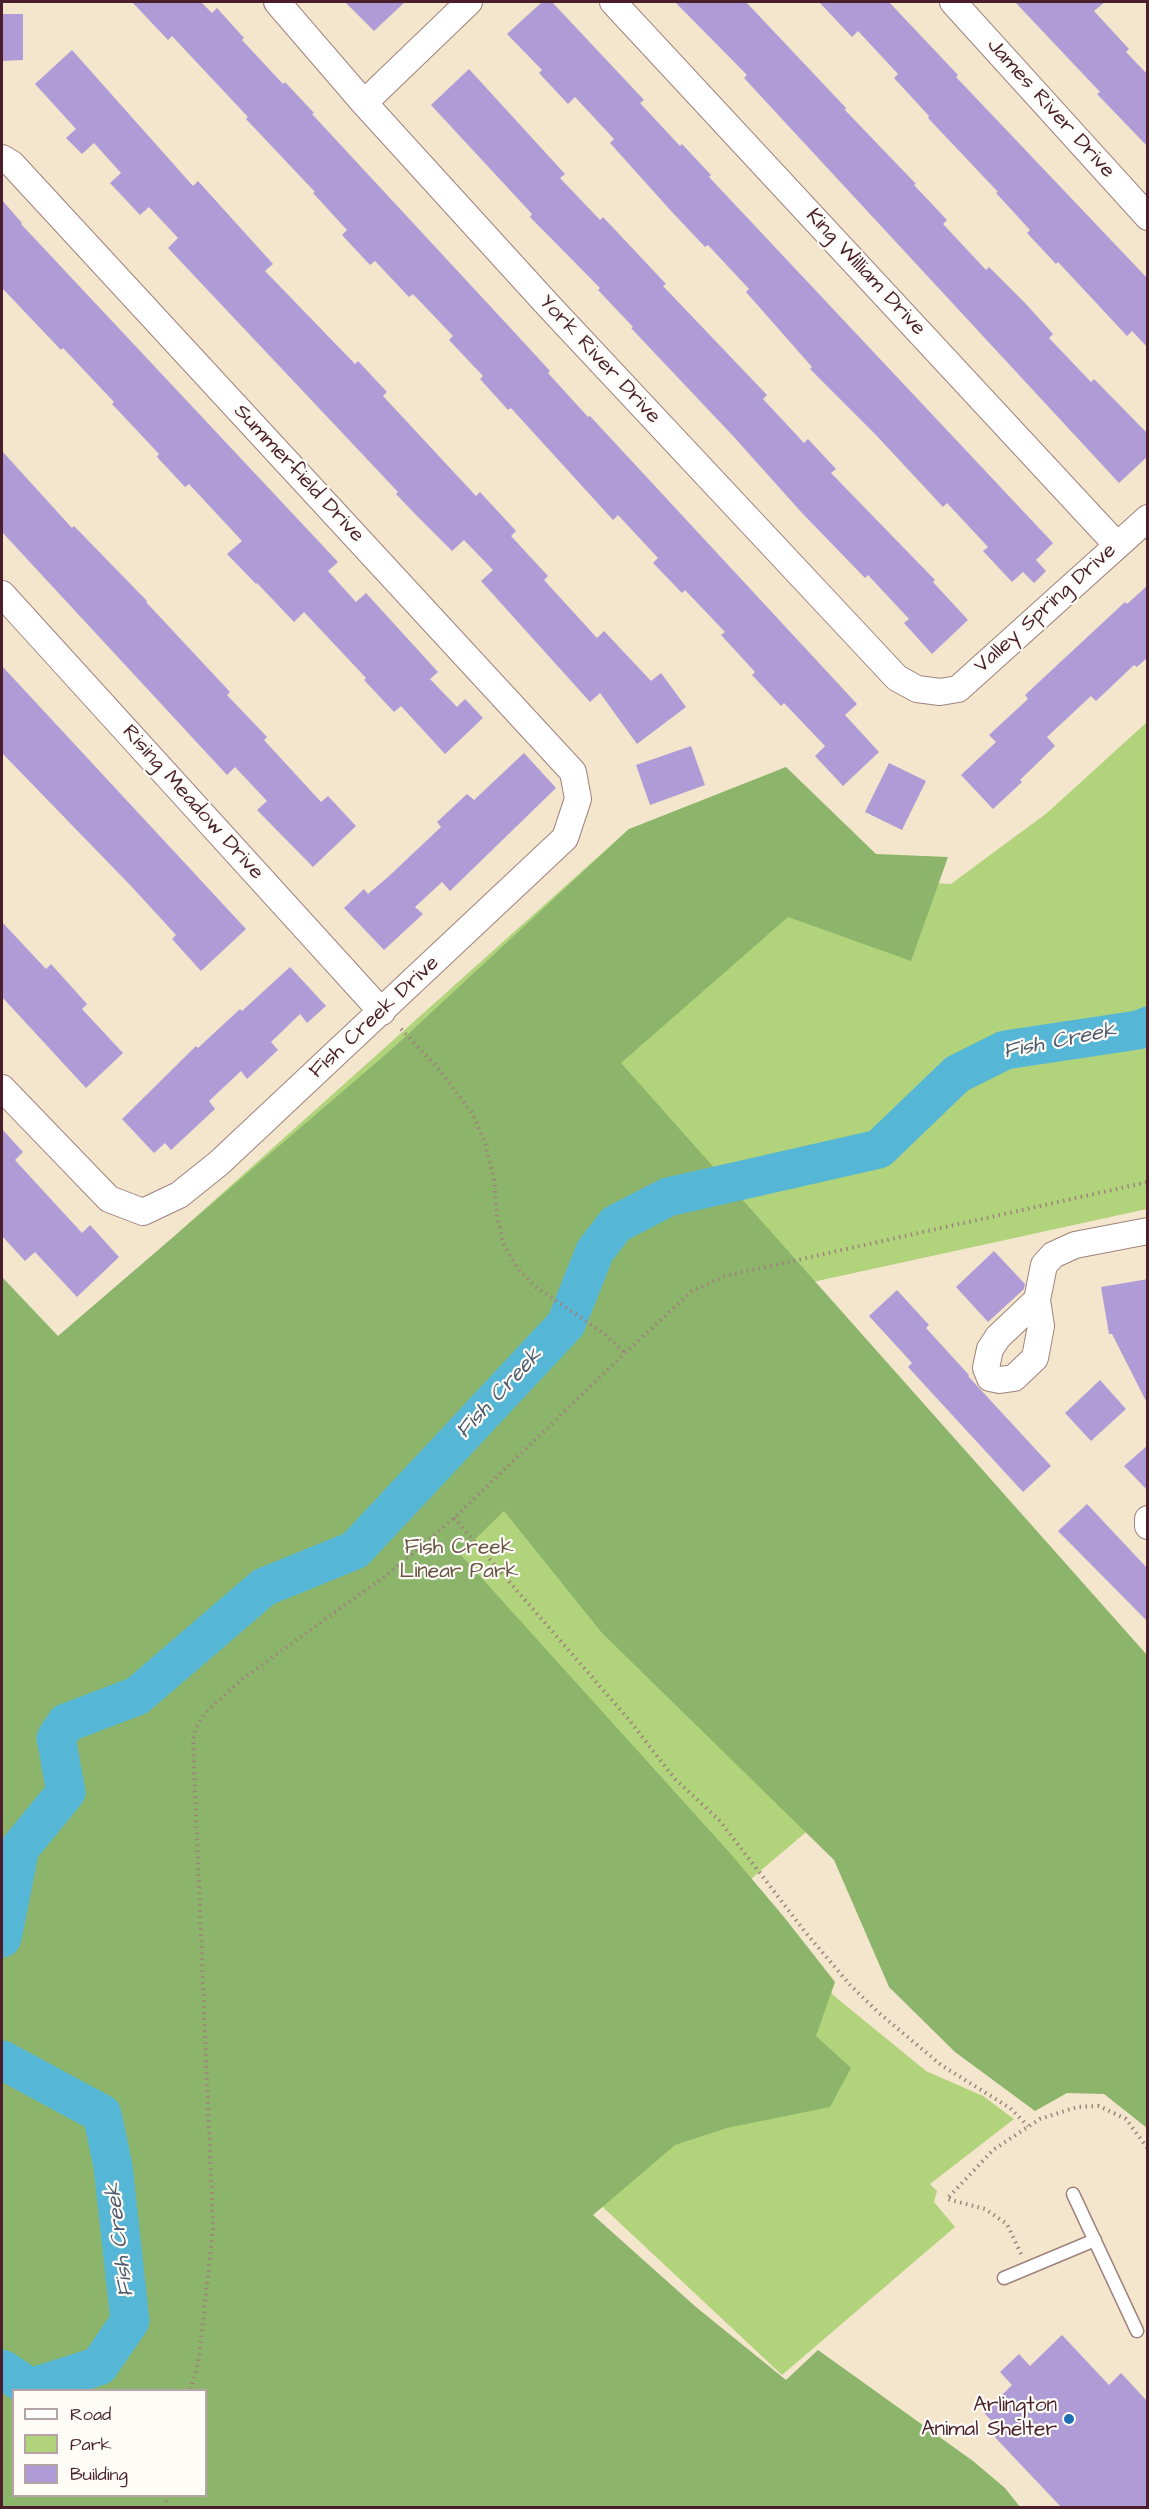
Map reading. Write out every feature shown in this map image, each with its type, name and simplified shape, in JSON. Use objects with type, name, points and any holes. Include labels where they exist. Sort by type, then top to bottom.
[{"type":"street","name":"York River Drive","points":[[277,2],[364,103],[547,304],[897,678],[917,688],[940,692]]},
{"type":"street","points":[[364,103],[469,2]]},
{"type":"street","name":"King William Drive","points":[[613,2],[1117,545]]},
{"type":"street","name":"James River Drive","points":[[953,2],[1148,217]]},
{"type":"street","name":"Summerfield Drive","points":[[2,158],[12,164],[573,772],[578,799]]},
{"type":"street","name":"Valley Spring Drive","points":[[940,692],[958,688],[1148,518]]},
{"type":"street","name":"Rising Meadow Drive","points":[[2,594],[382,1012]]},
{"type":"street","name":"Fish Creek Drive","points":[[2,1088],[109,1199],[143,1212],[179,1195],[219,1163],[565,838],[578,799]]},
{"type":"street","points":[[1037,1300],[1044,1265],[1053,1255],[1075,1245],[1148,1231]]},
{"type":"street","points":[[1148,1519],[1148,1526]]},
{"type":"lane","points":[[1074,2194],[1137,2331]]},
{"type":"lane","points":[[1004,2278],[1095,2240]]},
{"type":"path","points":[[401,1029],[437,1067],[472,1114],[485,1143],[494,1179],[497,1217],[509,1257],[536,1287],[602,1332],[625,1353]]},
{"type":"path","points":[[191,2389],[199,2358],[213,2229],[193,1742],[196,1728],[206,1712],[232,1688],[388,1574],[454,1518],[692,1291],[725,1276],[1148,1182]]},
{"type":"path","points":[[454,1518],[622,1712],[674,1778],[720,1821],[806,1933],[851,1986],[879,2013],[941,2065],[1010,2108],[1028,2126]]},
{"type":"path","points":[[1028,2268],[1007,2224],[986,2209],[947,2199],[993,2150],[1028,2126],[1077,2107],[1099,2106],[1126,2119],[1148,2149]]},
{"type":"green space","name":"Fish Creek Linear Park","points":[[1147,722],[1147,1209],[799,1285],[903,1750],[759,1872],[478,2118],[764,2394],[1000,2505],[2,2507],[2,1353],[25,1380],[180,1231],[629,829],[860,879],[951,884],[1047,813]]},
{"type":"green space","name":"Fish Creek Linear Park","points":[[786,767],[876,854],[948,857],[911,961],[788,917],[621,1063],[1147,1655],[1147,2128],[1104,2094],[1067,2093],[1035,2111],[955,2052],[889,1987],[834,1860],[602,1633],[504,1511],[460,1554],[729,1852],[835,1982],[816,2036],[851,2068],[830,2107],[727,2128],[675,2145],[593,2215],[696,2307],[786,2380],[818,2350],[973,2461],[1005,2488],[1020,2507],[2,2507],[2,1277],[58,1336],[392,1049],[629,829]]},
{"type":"green space","points":[[754,1892],[833,1995],[926,2071],[983,2096],[1014,2119],[930,2184],[937,2191],[934,2202],[955,2227],[782,2375],[511,2121]]},
{"type":"building","points":[[132,2],[201,2],[212,13],[217,8],[244,38],[242,40],[314,113],[312,114],[550,371],[548,373],[588,417],[590,416],[857,704],[845,715],[879,752],[843,786],[815,756],[825,746],[784,703],[781,706],[752,675],[755,672],[721,635],[725,632],[685,590],[682,593],[653,563],[658,558],[618,515],[613,520],[511,408],[508,410],[480,379],[483,376],[449,340],[453,336],[413,294],[409,297],[375,261],[370,265],[342,235],[347,230],[313,193],[315,192],[246,119],[248,117],[172,36],[168,40]]},
{"type":"building","points":[[345,2],[405,2],[374,31]]},
{"type":"building","points":[[542,2],[552,2],[644,100],[640,103],[680,146],[682,144],[711,175],[709,177],[1053,543],[1036,560],[1046,571],[1034,583],[1023,572],[1012,582],[983,551],[988,547],[947,503],[943,507],[810,369],[812,367],[746,292],[749,289],[708,245],[705,247],[672,212],[610,143],[614,139],[575,97],[568,104],[539,73],[542,70],[507,34]]},
{"type":"building","points":[[675,2],[746,2],[916,184],[914,185],[947,220],[943,224],[986,270],[989,267],[1026,304],[1053,334],[1049,338],[1091,382],[1094,379],[1148,434],[1148,456],[1119,483],[744,78],[747,75]]},
{"type":"building","points":[[819,2],[889,2],[958,75],[956,77],[1148,279],[1148,348],[1132,331],[1127,336],[1058,262],[1056,264],[1027,233],[1030,230],[996,193],[998,192],[928,118],[929,116],[894,78],[898,74],[858,31],[852,37]]},
{"type":"building","points":[[1015,2],[1105,2],[1094,11],[1129,49],[1126,52],[1148,75],[1148,147],[1097,94],[1100,92]]},
{"type":"building","points":[[2,14],[23,14],[23,60],[2,61]]},
{"type":"building","points":[[72,50],[193,186],[198,181],[273,264],[265,271],[355,364],[358,361],[387,392],[383,396],[476,496],[480,492],[516,531],[511,536],[548,576],[544,580],[597,638],[604,631],[651,681],[661,673],[686,707],[637,744],[600,693],[590,702],[481,581],[493,570],[464,540],[452,551],[396,494],[398,492],[168,248],[178,238],[149,207],[140,215],[110,183],[121,173],[94,143],[82,154],[66,138],[76,129],[35,84]]},
{"type":"building","points":[[469,69],[565,174],[560,178],[600,220],[603,217],[666,284],[663,286],[767,395],[763,399],[804,443],[808,439],[836,469],[831,473],[935,580],[933,582],[968,620],[932,654],[904,623],[909,619],[868,575],[865,578],[802,513],[631,328],[633,327],[598,290],[600,288],[530,217],[532,214],[431,105]]},
{"type":"building","points":[[2,200],[21,224],[338,562],[328,571],[356,602],[366,593],[438,672],[430,679],[457,707],[465,699],[483,718],[445,754],[401,706],[394,712],[364,680],[366,678],[304,612],[294,622],[227,554],[242,541],[189,484],[185,487],[157,457],[159,454],[112,404],[114,402],[2,288]]},
{"type":"building","points":[[2,451],[72,528],[74,526],[147,601],[230,692],[227,695],[267,737],[264,740],[321,802],[328,796],[356,826],[313,867],[257,810],[267,801],[235,767],[227,775],[2,532]]},
{"type":"building","points":[[1148,585],[1148,657],[1137,667],[1134,665],[1096,701],[1091,696],[1047,737],[1055,746],[993,809],[961,775],[996,742],[989,735],[1028,699],[1025,695],[1125,602],[1127,604]]},
{"type":"building","points":[[2,666],[246,929],[201,971],[172,939],[176,935],[2,753]]},
{"type":"building","points":[[691,746],[705,785],[650,805],[636,765]]},
{"type":"building","points":[[524,753],[556,788],[450,891],[442,882],[415,907],[423,914],[384,950],[344,908],[364,889],[368,894],[388,877],[441,827],[437,822],[467,794],[474,800]]},
{"type":"building","points":[[889,763],[926,781],[902,830],[865,812]]},
{"type":"building","points":[[2,922],[46,969],[51,964],[87,1004],[82,1009],[123,1053],[86,1088],[2,997]]},
{"type":"building","points":[[290,967],[326,1006],[307,1023],[300,1014],[271,1042],[278,1050],[247,1079],[241,1071],[209,1101],[215,1109],[171,1150],[165,1143],[154,1153],[122,1119],[196,1046],[198,1048]]},
{"type":"building","points":[[2,1129],[23,1152],[15,1160],[36,1183],[82,1233],[90,1225],[119,1257],[77,1297],[35,1252],[25,1261],[2,1236]]},
{"type":"building","points":[[994,1251],[1025,1284],[1024,1289],[988,1322],[956,1287]]},
{"type":"building","points":[[1148,1279],[1148,1405],[1112,1334],[1109,1334],[1101,1287]]},
{"type":"building","points":[[897,1290],[929,1325],[926,1328],[968,1376],[1051,1466],[1023,1492],[908,1367],[912,1363],[869,1316]]},
{"type":"building","points":[[1100,1380],[1126,1409],[1091,1441],[1065,1413]]},
{"type":"building","points":[[1148,1445],[1148,1491],[1124,1466]]},
{"type":"building","points":[[1087,1504],[1148,1569],[1148,1622],[1058,1531]]},
{"type":"building","name":"Arlington Animal Shelter","points":[[1062,2335],[1109,2385],[1121,2373],[1148,2402],[1148,2508],[1062,2508],[989,2431],[996,2425],[984,2413],[1012,2385],[1000,2372],[1019,2354],[1030,2366]]},
{"type":"waterway","name":"Fish Creek","points":[[2,1938],[20,1848],[66,1792],[56,1738],[66,1723],[137,1696],[264,1587],[355,1550],[566,1324],[595,1251],[616,1224],[668,1197],[879,1149],[957,1074],[1005,1050],[1138,1030],[1148,1026]]},
{"type":"waterway","name":"Fish Creek","points":[[2,2060],[102,2114],[113,2166],[130,2321],[99,2366],[30,2388],[2,2369]]},
{"type":"place","name":"Arlington Animal Shelter","points":[[1069,2419]]}]
